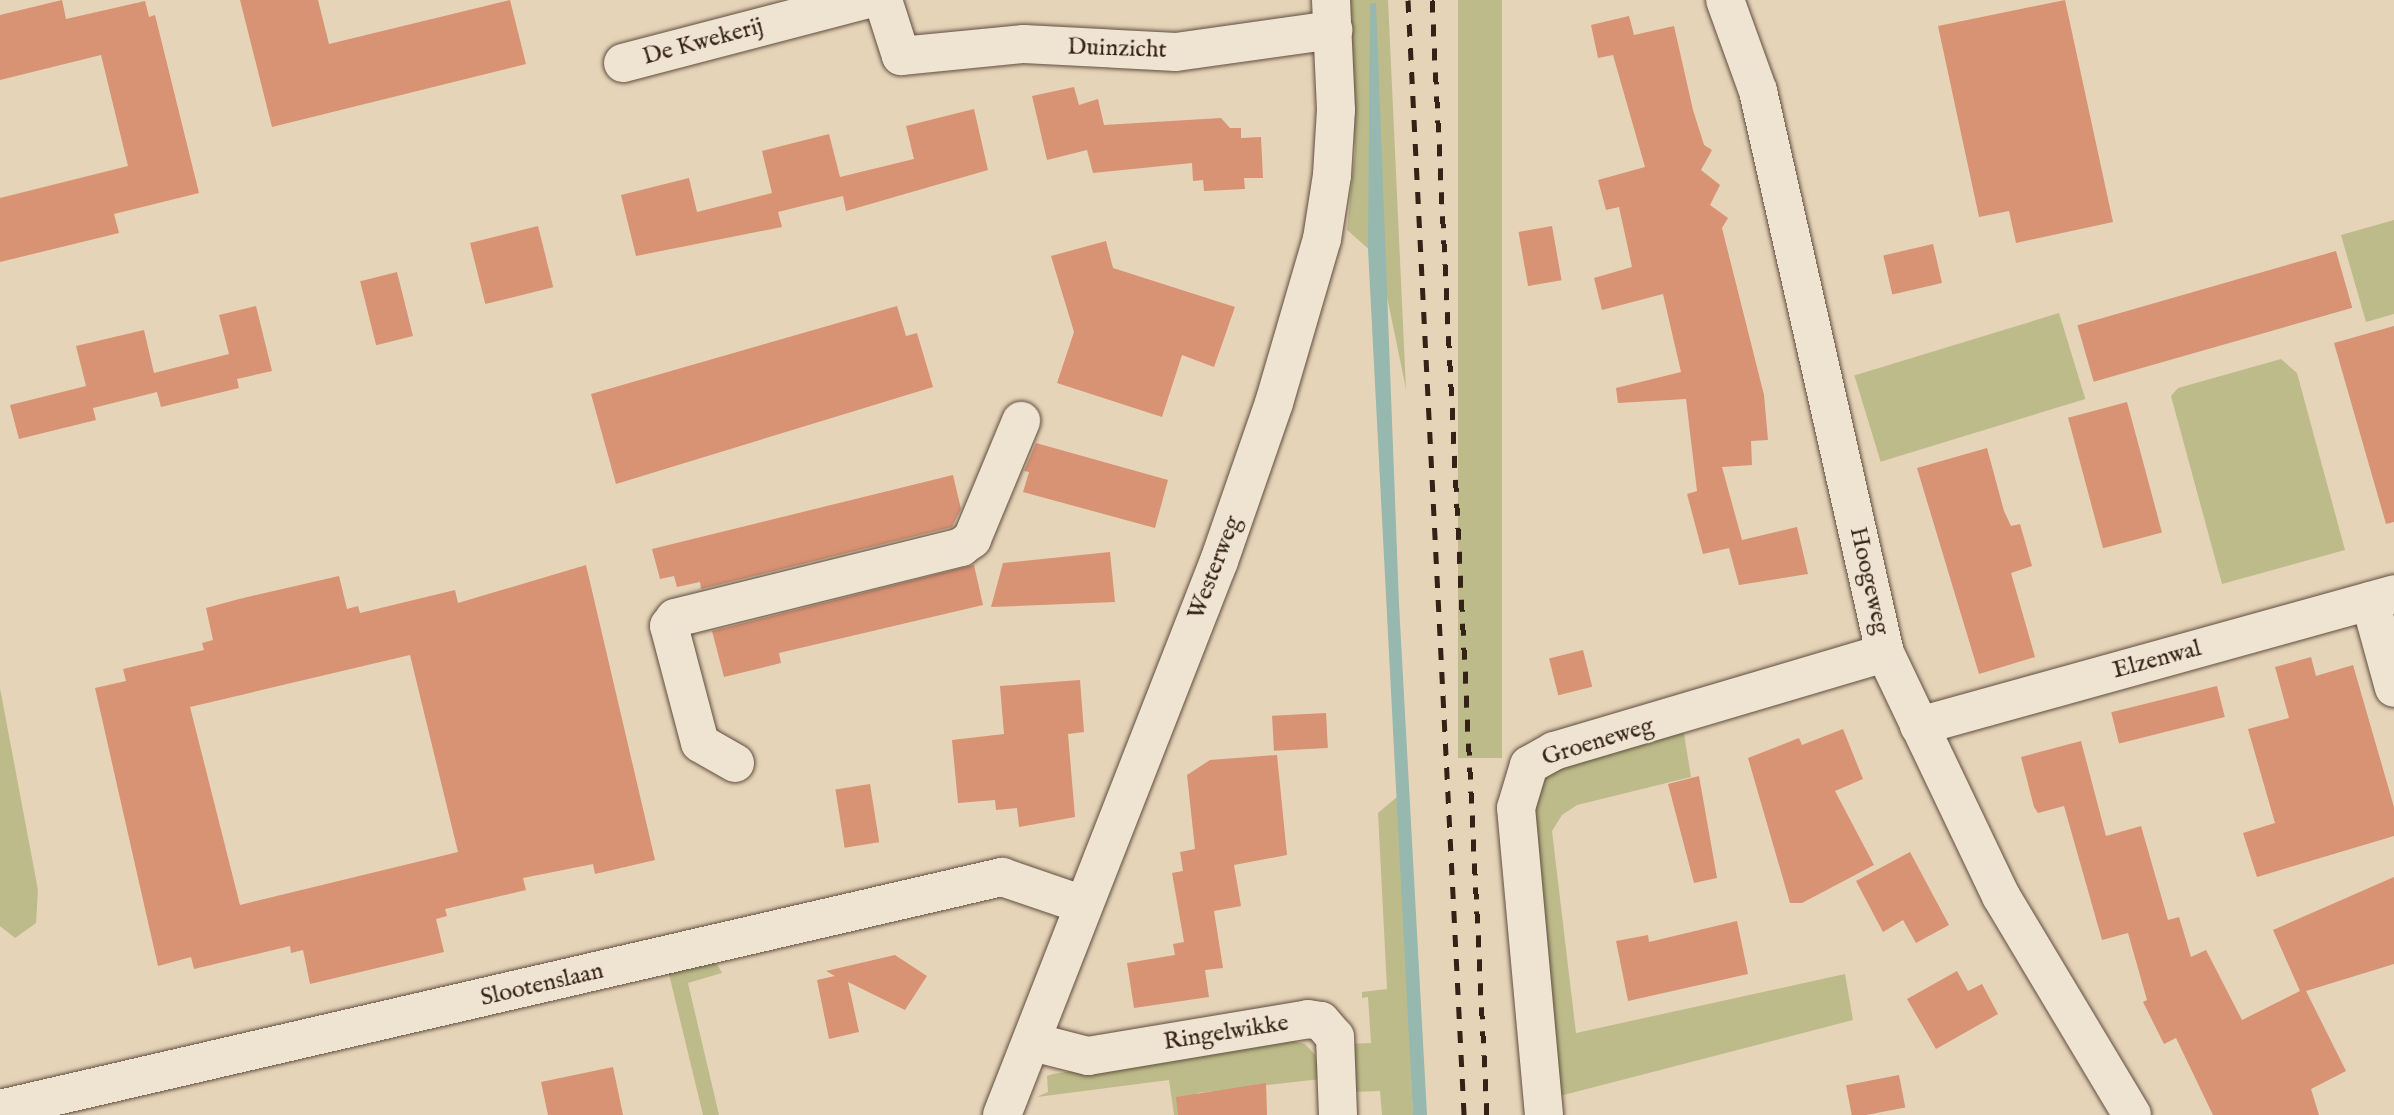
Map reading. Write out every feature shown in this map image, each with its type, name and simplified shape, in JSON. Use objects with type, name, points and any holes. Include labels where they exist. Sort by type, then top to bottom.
[{"type":"street","name":"De Kwekerij","points":[[623,63],[865,0]]},
{"type":"street","name":"Duinzicht","points":[[883,0],[901,56],[1024,44],[1176,51],[1332,15]]},
{"type":"street","name":"Hoogeweg","points":[[1725,0],[1758,91],[1885,653],[2001,896],[2132,1115]]},
{"type":"street","name":"Westerweg","points":[[1002,1115],[1033,1042],[1081,904],[1219,561],[1275,402],[1322,239],[1336,110],[1332,15]]},
{"type":"street","points":[[735,763],[700,743],[669,626],[675,618],[961,547],[972,539],[1021,421]]},
{"type":"street","points":[[2382,598],[2394,688]]},
{"type":"street","name":"Elzenwal","points":[[1919,726],[2382,598]]},
{"type":"street","name":"Groeneweg","points":[[1544,1115],[1516,808],[1529,765],[1555,751],[1885,653]]},
{"type":"street","name":"Slootenslaan","points":[[0,1109],[1002,877],[1081,904]]},
{"type":"street","name":"Ringelwikke","points":[[1033,1042],[1088,1056],[1308,1019],[1321,1021],[1335,1037],[1338,1115]]},
{"type":"shaded area","points":[[1350,0],[1388,0],[1406,389],[1379,258],[1347,230],[1355,152]]},
{"type":"shaded area","points":[[1458,0],[1502,0],[1502,758],[1458,758]]},
{"type":"shaded area","points":[[2394,220],[2394,314],[2366,322],[2341,235]]},
{"type":"shaded area","points":[[2059,313],[2085,399],[1881,462],[1854,376]]},
{"type":"shaded area","points":[[2281,359],[2297,373],[2345,550],[2222,584],[2171,396],[2178,388]]},
{"type":"shaded area","points":[[0,688],[38,890],[36,923],[15,938],[0,926]]},
{"type":"shaded area","points":[[1683,727],[1691,777],[1577,805],[1562,815],[1552,831],[1576,1033],[1845,974],[1853,1020],[1552,1098],[1526,815],[1551,761]]},
{"type":"shaded area","points":[[1397,797],[1413,1115],[1382,1115],[1380,1091],[1351,1092],[1348,1044],[1371,1043],[1368,997],[1362,998],[1362,992],[1387,989],[1378,813]]},
{"type":"shaded area","points":[[716,962],[722,973],[688,983],[719,1115],[703,1115],[667,966]]},
{"type":"shaded area","points":[[1284,1039],[1305,1044],[1315,1055],[1321,1079],[1197,1093],[1200,1115],[1174,1115],[1169,1080],[1037,1097],[1048,1092],[1047,1076],[1053,1074]]},
{"type":"water","points":[[1376,3],[1399,604],[1427,1115],[1413,1115],[1368,249],[1370,4]]},
{"type":"building","points":[[62,0],[66,19],[145,1],[149,17],[155,15],[199,193],[114,214],[119,233],[0,262],[0,198],[128,166],[101,55],[0,80],[0,15]]},
{"type":"building","points":[[240,0],[318,0],[329,44],[510,0],[526,64],[272,127]]},
{"type":"building","points":[[2065,0],[2113,222],[2016,243],[2009,211],[1979,217],[1938,26]]},
{"type":"building","points":[[1629,16],[1634,35],[1674,26],[1693,110],[1704,145],[1712,150],[1701,170],[1720,185],[1710,205],[1728,218],[1722,228],[1764,395],[1768,440],[1751,441],[1752,465],[1722,467],[1742,540],[1797,527],[1808,574],[1739,585],[1729,548],[1703,554],[1687,494],[1697,491],[1686,399],[1618,403],[1616,388],[1681,372],[1663,294],[1602,310],[1594,278],[1632,267],[1619,207],[1606,210],[1598,180],[1645,167],[1613,55],[1598,58],[1591,25]]},
{"type":"building","points":[[1074,87],[1079,105],[1098,99],[1104,125],[1221,118],[1230,128],[1241,128],[1241,138],[1261,137],[1263,178],[1244,178],[1245,189],[1204,191],[1203,180],[1193,181],[1192,163],[1093,173],[1087,150],[1047,160],[1032,96]]},
{"type":"building","points":[[974,109],[988,170],[846,211],[843,196],[810,204],[778,212],[782,227],[636,256],[621,195],[689,178],[697,212],[772,193],[762,151],[829,134],[840,177],[914,159],[906,126]]},
{"type":"building","points":[[538,226],[553,287],[485,304],[470,243]]},
{"type":"building","points":[[1552,226],[1562,280],[1528,286],[1519,232]]},
{"type":"building","points":[[1106,241],[1113,268],[1235,307],[1214,367],[1182,355],[1162,417],[1057,383],[1074,332],[1051,256]]},
{"type":"building","points":[[1933,244],[1942,283],[1892,294],[1883,255]]},
{"type":"building","points":[[2336,251],[2352,308],[2094,382],[2077,325]]},
{"type":"building","points":[[397,272],[413,336],[376,345],[360,281]]},
{"type":"building","points":[[256,306],[272,371],[237,379],[239,388],[161,407],[157,392],[93,408],[96,420],[19,439],[10,405],[86,386],[76,346],[144,330],[154,373],[229,354],[219,315]]},
{"type":"building","points":[[897,306],[906,336],[917,333],[933,387],[616,484],[591,394]]},
{"type":"building","points":[[2394,326],[2394,522],[2386,524],[2334,343]]},
{"type":"building","points":[[2127,402],[2162,532],[2103,548],[2068,418]]},
{"type":"building","points":[[1036,443],[1168,480],[1155,528],[1023,492],[1029,472],[1024,471]]},
{"type":"building","points":[[1987,448],[2004,511],[2011,526],[2020,524],[2032,566],[2011,573],[2035,657],[1979,674],[1917,468]]},
{"type":"building","points":[[953,475],[961,509],[952,527],[701,589],[700,582],[677,587],[674,576],[660,579],[652,549]]},
{"type":"building","points":[[1110,552],[1115,602],[991,607],[1003,563]]},
{"type":"building","points":[[586,565],[655,860],[595,874],[593,864],[523,878],[526,890],[445,909],[447,916],[436,919],[444,952],[310,984],[303,950],[291,953],[290,946],[194,969],[191,957],[158,966],[95,688],[126,681],[123,669],[204,650],[202,643],[213,640],[206,608],[239,599],[339,576],[347,609],[358,606],[360,613],[455,590],[458,603]],"holes":[[[410,655],[458,852],[240,905],[190,707]]]},
{"type":"building","points":[[974,565],[983,605],[779,653],[781,663],[724,677],[712,631]]},
{"type":"building","points":[[1583,650],[1592,687],[1558,695],[1549,658]]},
{"type":"building","points":[[2311,657],[2316,676],[2353,665],[2394,807],[2394,836],[2257,877],[2243,833],[2275,823],[2248,729],[2289,718],[2275,667]]},
{"type":"building","points":[[1080,680],[1084,732],[1068,734],[1075,817],[1019,827],[1017,808],[996,810],[995,800],[958,803],[952,740],[1004,734],[1000,686]]},
{"type":"building","points":[[2217,686],[2225,717],[2119,743],[2111,712]]},
{"type":"building","points":[[1326,713],[1328,748],[1274,751],[1272,716]]},
{"type":"building","points":[[1843,729],[1863,779],[1835,791],[1874,865],[1802,903],[1790,903],[1748,758],[1799,738],[1802,745]]},
{"type":"building","points":[[2081,741],[2106,836],[2141,826],[2168,920],[2179,917],[2191,957],[2206,950],[2242,1020],[2300,991],[2273,930],[2394,877],[2394,964],[2306,991],[2346,1071],[2311,1089],[2319,1115],[2213,1115],[2176,1038],[2164,1044],[2143,1002],[2147,1000],[2128,933],[2102,940],[2064,806],[2038,813],[2034,807],[2021,757]]},
{"type":"building","points":[[1277,755],[1287,855],[1234,865],[1241,906],[1214,911],[1223,968],[1205,970],[1209,997],[1134,1008],[1127,963],[1175,955],[1173,944],[1184,942],[1172,873],[1183,871],[1180,852],[1195,849],[1187,775],[1210,760]]},
{"type":"building","points":[[1699,776],[1717,878],[1694,883],[1668,784]]},
{"type":"building","points":[[870,784],[879,842],[845,848],[835,789]]},
{"type":"building","points":[[1910,852],[1949,925],[1916,943],[1903,920],[1883,932],[1856,881]]},
{"type":"building","points":[[1737,921],[1748,974],[1628,1001],[1616,941],[1648,935],[1649,942]]},
{"type":"building","points":[[895,955],[927,976],[905,1010],[848,982],[859,1032],[829,1039],[817,980],[835,976],[826,971]]},
{"type":"building","points":[[1957,971],[1968,991],[1982,984],[1998,1014],[1936,1049],[1907,999]]},
{"type":"building","points":[[613,1067],[623,1115],[548,1115],[541,1082]]},
{"type":"building","points":[[1899,1075],[1905,1107],[1852,1115],[1846,1085]]},
{"type":"building","points":[[1266,1083],[1267,1115],[1178,1115],[1176,1097]]},
{"type":"railway","points":[[1408,0],[1464,1115]]},
{"type":"railway","points":[[1432,0],[1487,1115]]}]
